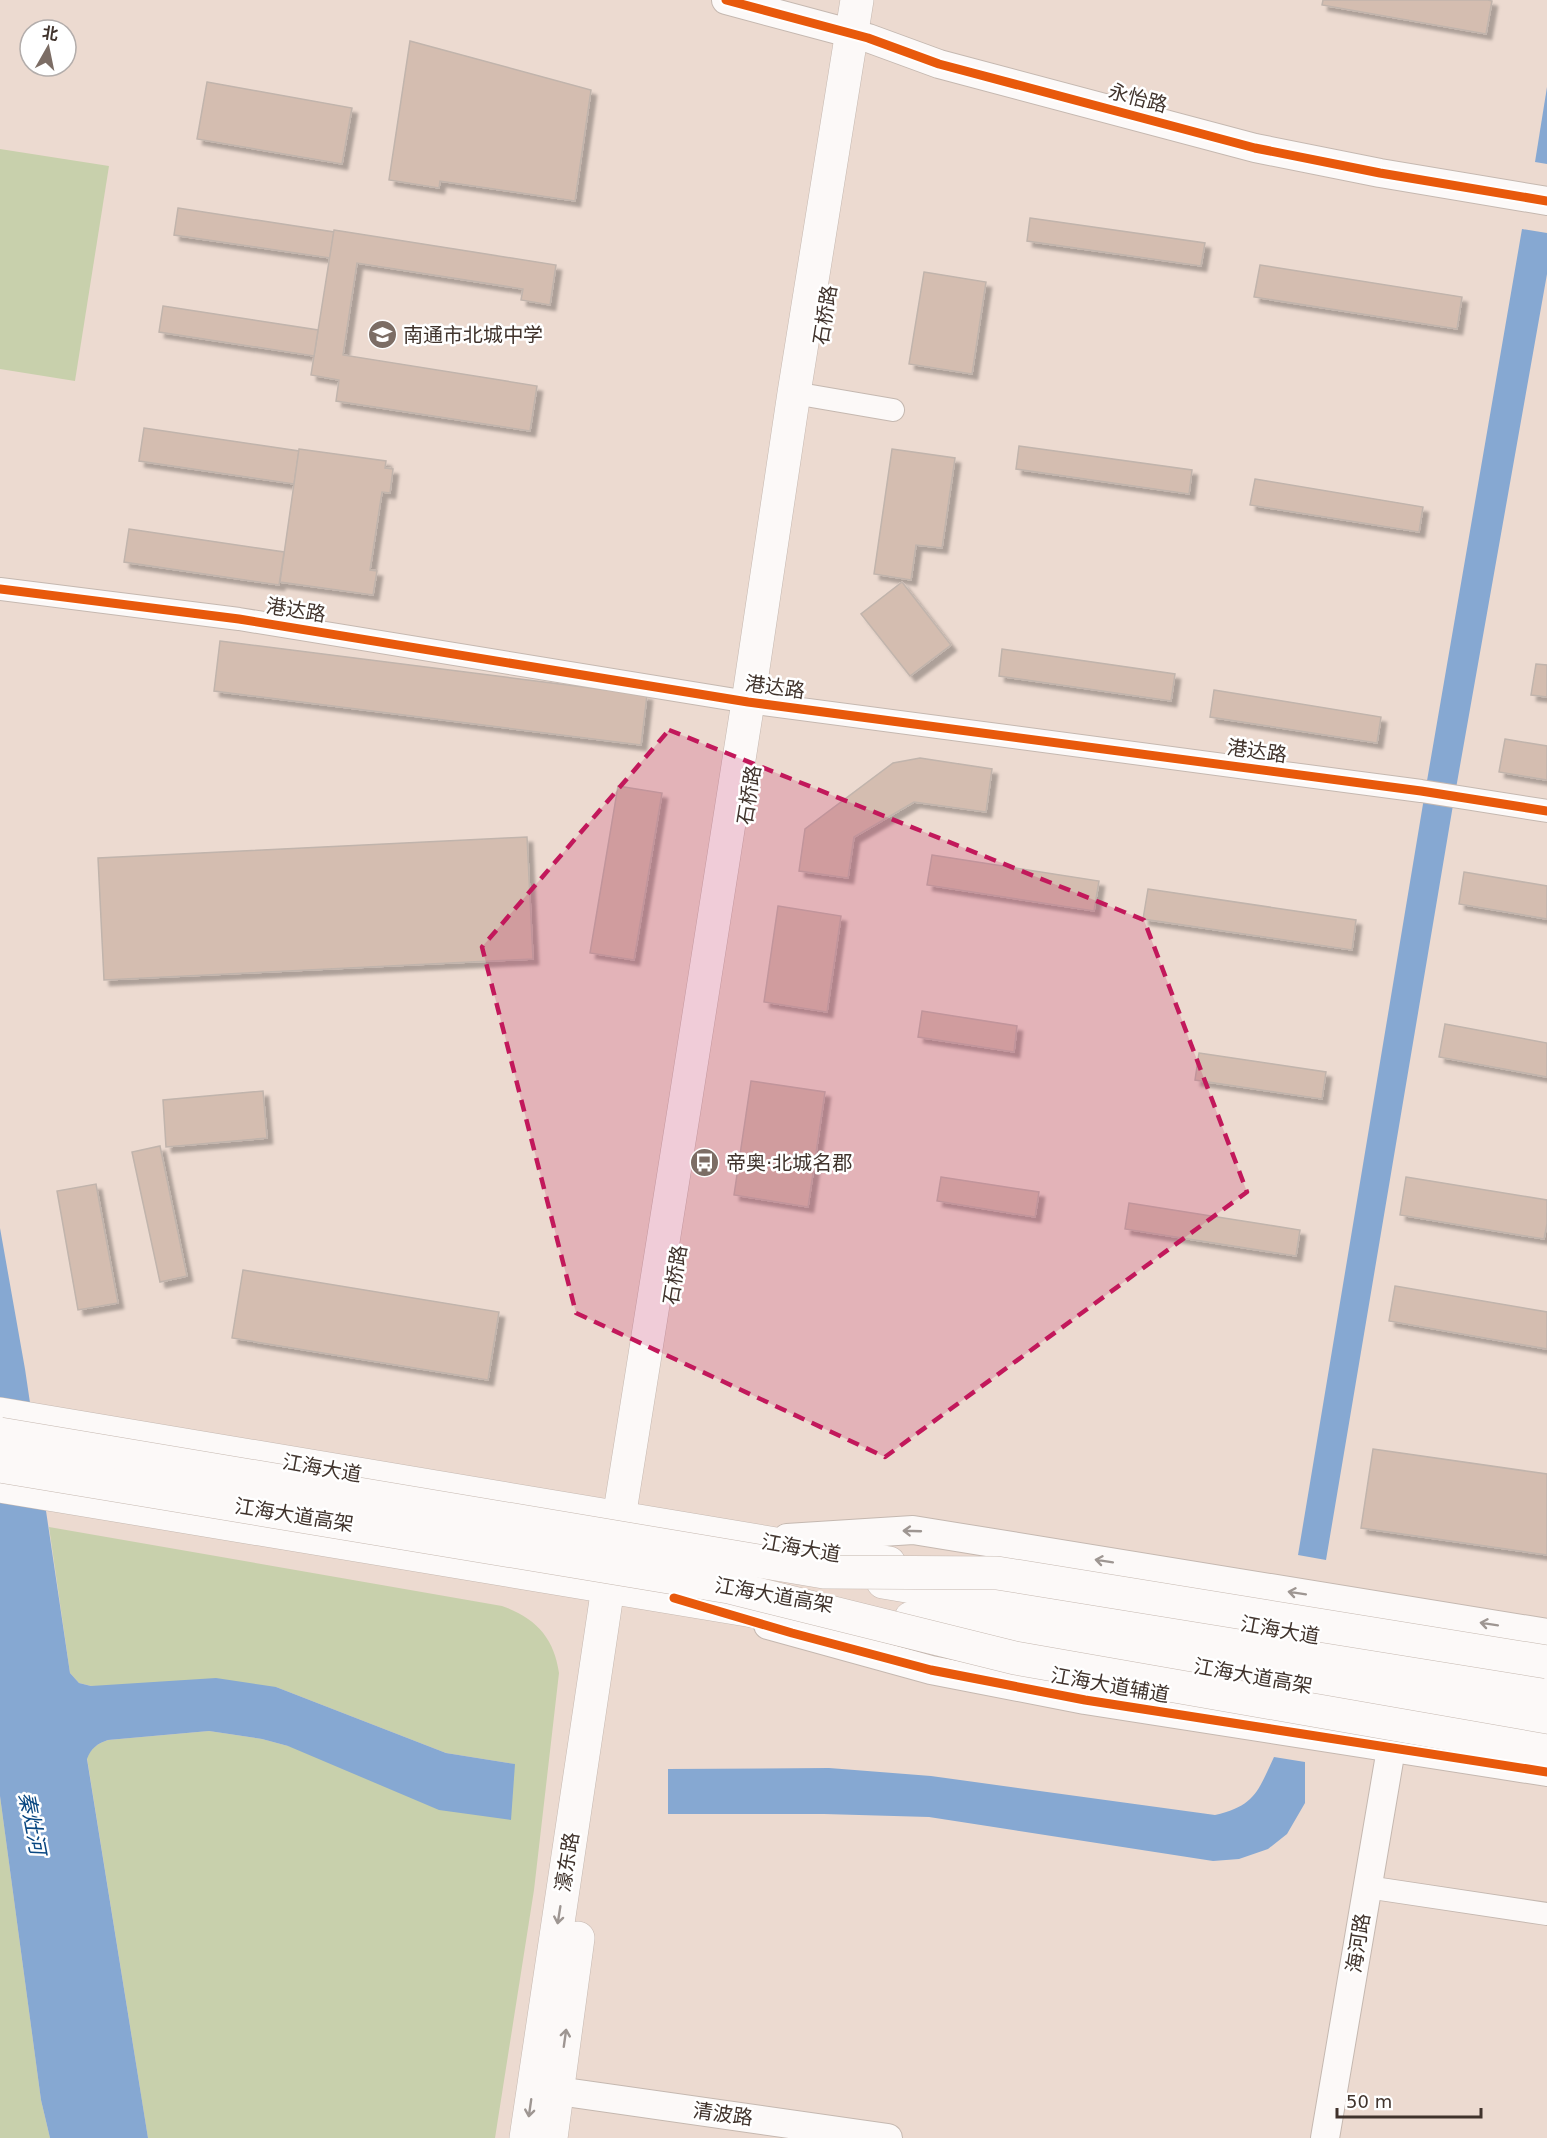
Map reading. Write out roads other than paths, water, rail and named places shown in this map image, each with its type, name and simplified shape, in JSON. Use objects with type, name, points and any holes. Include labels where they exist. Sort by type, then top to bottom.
[{"type":"main road","name":"石桥路","points":[[857,0],[860,36]]},
{"type":"main road","name":"石桥路","points":[[615,1588],[707,1079],[756,703],[803,395],[860,36],[874,0]]},
{"type":"main road","name":"江海大道","points":[[0,1414],[1547,1676]]},
{"type":"main road","name":"江海大道高架","points":[[0,1434],[1547,1694]]},
{"type":"main road","name":"江海大道高架","points":[[0,1466],[1547,1726]]},
{"type":"main road","points":[[0,1486],[1547,1744]]},
{"type":"main road","points":[[824,1572],[997,1573],[1547,1662]]},
{"type":"main road","points":[[729,1587],[1015,1659],[1547,1751]]},
{"type":"main road","name":"濠东路","points":[[551,2138],[615,1588]]},
{"type":"main road","name":"濠东路","points":[[526,2138],[615,1588]]},
{"type":"street","name":"永怡路","points":[[726,0],[860,36],[939,64],[1255,148],[1380,173],[1547,201]]},
{"type":"street","points":[[803,395],[893,410]]},
{"type":"street","name":"港达路","points":[[0,589],[239,619],[756,703],[1421,791],[1547,811]]},
{"type":"street","points":[[753,1540],[913,1530],[1547,1633]]},
{"type":"street","name":"江海大道辅道","points":[[674,1598],[792,1633],[931,1670],[1085,1700],[1547,1772]]},
{"type":"street","name":"海河路","points":[[1325,2138],[1391,1749]]},
{"type":"street","points":[[1367,1887],[1547,1914]]},
{"type":"street","name":"清波路","points":[[558,2091],[888,2138]]},
{"type":"water","points":[[1547,87],[1547,164],[1535,162]]},
{"type":"water","points":[[1522,229],[1547,233],[1547,274],[1452,811],[1326,1560],[1298,1555],[1423,804]]},
{"type":"water","name":"秦灶河","points":[[0,1228],[25,1369],[70,1673],[79,1683],[91,1686],[216,1678],[276,1687],[446,1753],[515,1764],[511,1820],[439,1810],[288,1746],[262,1739],[209,1731],[108,1740],[93,1749],[87,1759],[148,2138],[50,2138],[41,2100],[0,1796]]},
{"type":"water","points":[[1274,1757],[1305,1762],[1305,1803],[1287,1834],[1268,1849],[1239,1859],[1213,1861],[929,1817],[668,1814],[668,1769],[829,1768],[931,1776],[1215,1815],[1247,1802],[1259,1788]]},
{"type":"place","name":"南通市北城中学","points":[[382,335]]},
{"type":"place","name":"帝奥·北城名郡","points":[[705,1163]]}]
